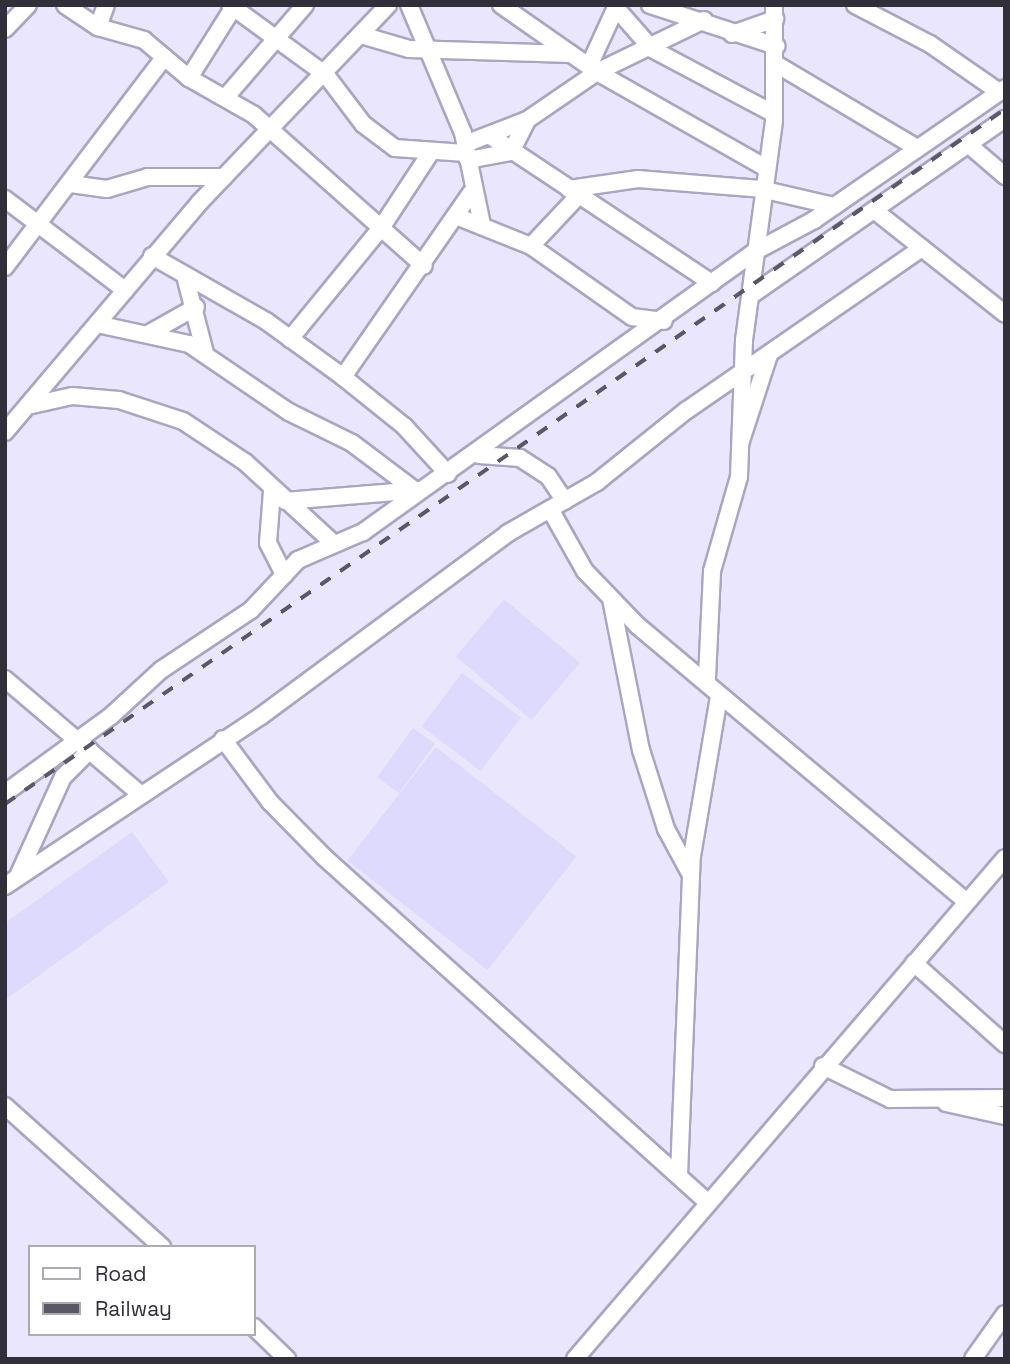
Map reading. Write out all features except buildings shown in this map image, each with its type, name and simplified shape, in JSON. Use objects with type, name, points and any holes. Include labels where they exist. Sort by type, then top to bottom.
[{"type":"street","points":[[5,29],[28,5]]},
{"type":"street","points":[[65,5],[98,27],[144,40],[163,59],[189,78],[271,129],[424,266]]},
{"type":"street","points":[[98,27],[106,5]]},
{"type":"street","points":[[225,98],[278,41],[306,5]]},
{"type":"street","points":[[5,432],[32,405],[152,256],[224,177],[326,75],[388,5]]},
{"type":"street","points":[[409,5],[466,152],[471,191],[482,225]]},
{"type":"street","points":[[501,5],[593,69],[766,168]]},
{"type":"street","points":[[650,5],[704,20],[732,34],[776,46]]},
{"type":"street","points":[[732,34],[789,5]]},
{"type":"street","points":[[12,881],[63,777],[84,745],[161,670],[251,610],[284,575],[318,546],[363,532],[417,489],[478,455],[756,251],[834,206],[1002,90],[930,44],[855,5]]},
{"type":"street","points":[[189,78],[233,6],[326,75],[363,124],[403,152],[429,155],[466,152],[493,160]]},
{"type":"street","points":[[593,69],[617,7],[652,49],[775,114]]},
{"type":"street","points":[[707,678],[707,601],[739,478],[741,372],[753,294],[761,189],[775,114],[775,13]]},
{"type":"street","points":[[466,152],[527,120],[593,69],[652,49],[704,20]]},
{"type":"street","points":[[361,35],[425,48],[571,54]]},
{"type":"street","points":[[5,267],[71,184],[163,59]]},
{"type":"street","points":[[776,64],[917,148]]},
{"type":"street","points":[[343,376],[424,266],[493,160],[511,152],[527,120]]},
{"type":"street","points":[[753,294],[1005,120]]},
{"type":"street","points":[[492,138],[712,283]]},
{"type":"street","points":[[969,145],[1005,176]]},
{"type":"street","points":[[290,339],[381,228],[429,155]]},
{"type":"street","points":[[71,184],[107,189],[148,177],[224,177]]},
{"type":"street","points":[[531,246],[574,192],[638,179],[761,189],[834,206]]},
{"type":"street","points":[[5,199],[125,290]]},
{"type":"street","points":[[874,210],[1005,314]]},
{"type":"street","points":[[456,216],[531,246],[632,317],[664,321]]},
{"type":"street","points":[[12,881],[138,792],[223,739],[565,501],[741,372],[922,248]]},
{"type":"street","points":[[152,256],[186,280],[290,339],[343,376],[404,426],[448,474]]},
{"type":"street","points":[[186,280],[196,307],[205,353]]},
{"type":"street","points":[[177,339],[207,292]]},
{"type":"street","points":[[148,334],[196,307]]},
{"type":"street","points":[[97,324],[177,339],[205,353],[289,412],[352,443],[417,489]]},
{"type":"street","points":[[740,444],[769,355]]},
{"type":"street","points":[[32,405],[72,396],[119,400],[183,421],[245,462],[333,543]]},
{"type":"street","points":[[478,455],[520,458],[548,476],[565,501]]},
{"type":"street","points":[[279,496],[417,489]]},
{"type":"street","points":[[279,496],[268,543],[284,575]]},
{"type":"street","points":[[550,509],[585,571],[611,598],[707,678],[719,697],[966,901]]},
{"type":"street","points":[[611,598],[641,750],[666,829],[691,875]]},
{"type":"street","points":[[10,685],[138,792]]},
{"type":"street","points":[[679,1175],[691,875],[719,697]]},
{"type":"street","points":[[223,739],[270,802],[324,857],[705,1200]]},
{"type":"street","points":[[5,793],[84,745]]},
{"type":"street","points":[[575,1359],[705,1200],[1005,858]]},
{"type":"street","points":[[914,963],[1005,1044]]},
{"type":"street","points":[[823,1066],[890,1099],[943,1102],[1005,1098]]},
{"type":"street","points":[[943,1102],[1005,1116]]},
{"type":"street","points":[[5,1106],[160,1245]]},
{"type":"street","points":[[973,1359],[1005,1314]]},
{"type":"street","points":[[256,1329],[287,1359]]},
{"type":"shaded area","points":[[504,599],[580,663],[532,720],[456,656]]},
{"type":"shaded area","points":[[462,673],[521,718],[481,771],[422,727]]},
{"type":"shaded area","points":[[413,728],[435,744],[399,793],[377,777]]},
{"type":"shaded area","points":[[436,747],[576,857],[488,970],[347,860]]},
{"type":"shaded area","points":[[132,832],[169,882],[5,1000],[5,923]]},
{"type":"railway","points":[[5,804],[1005,109]]}]
